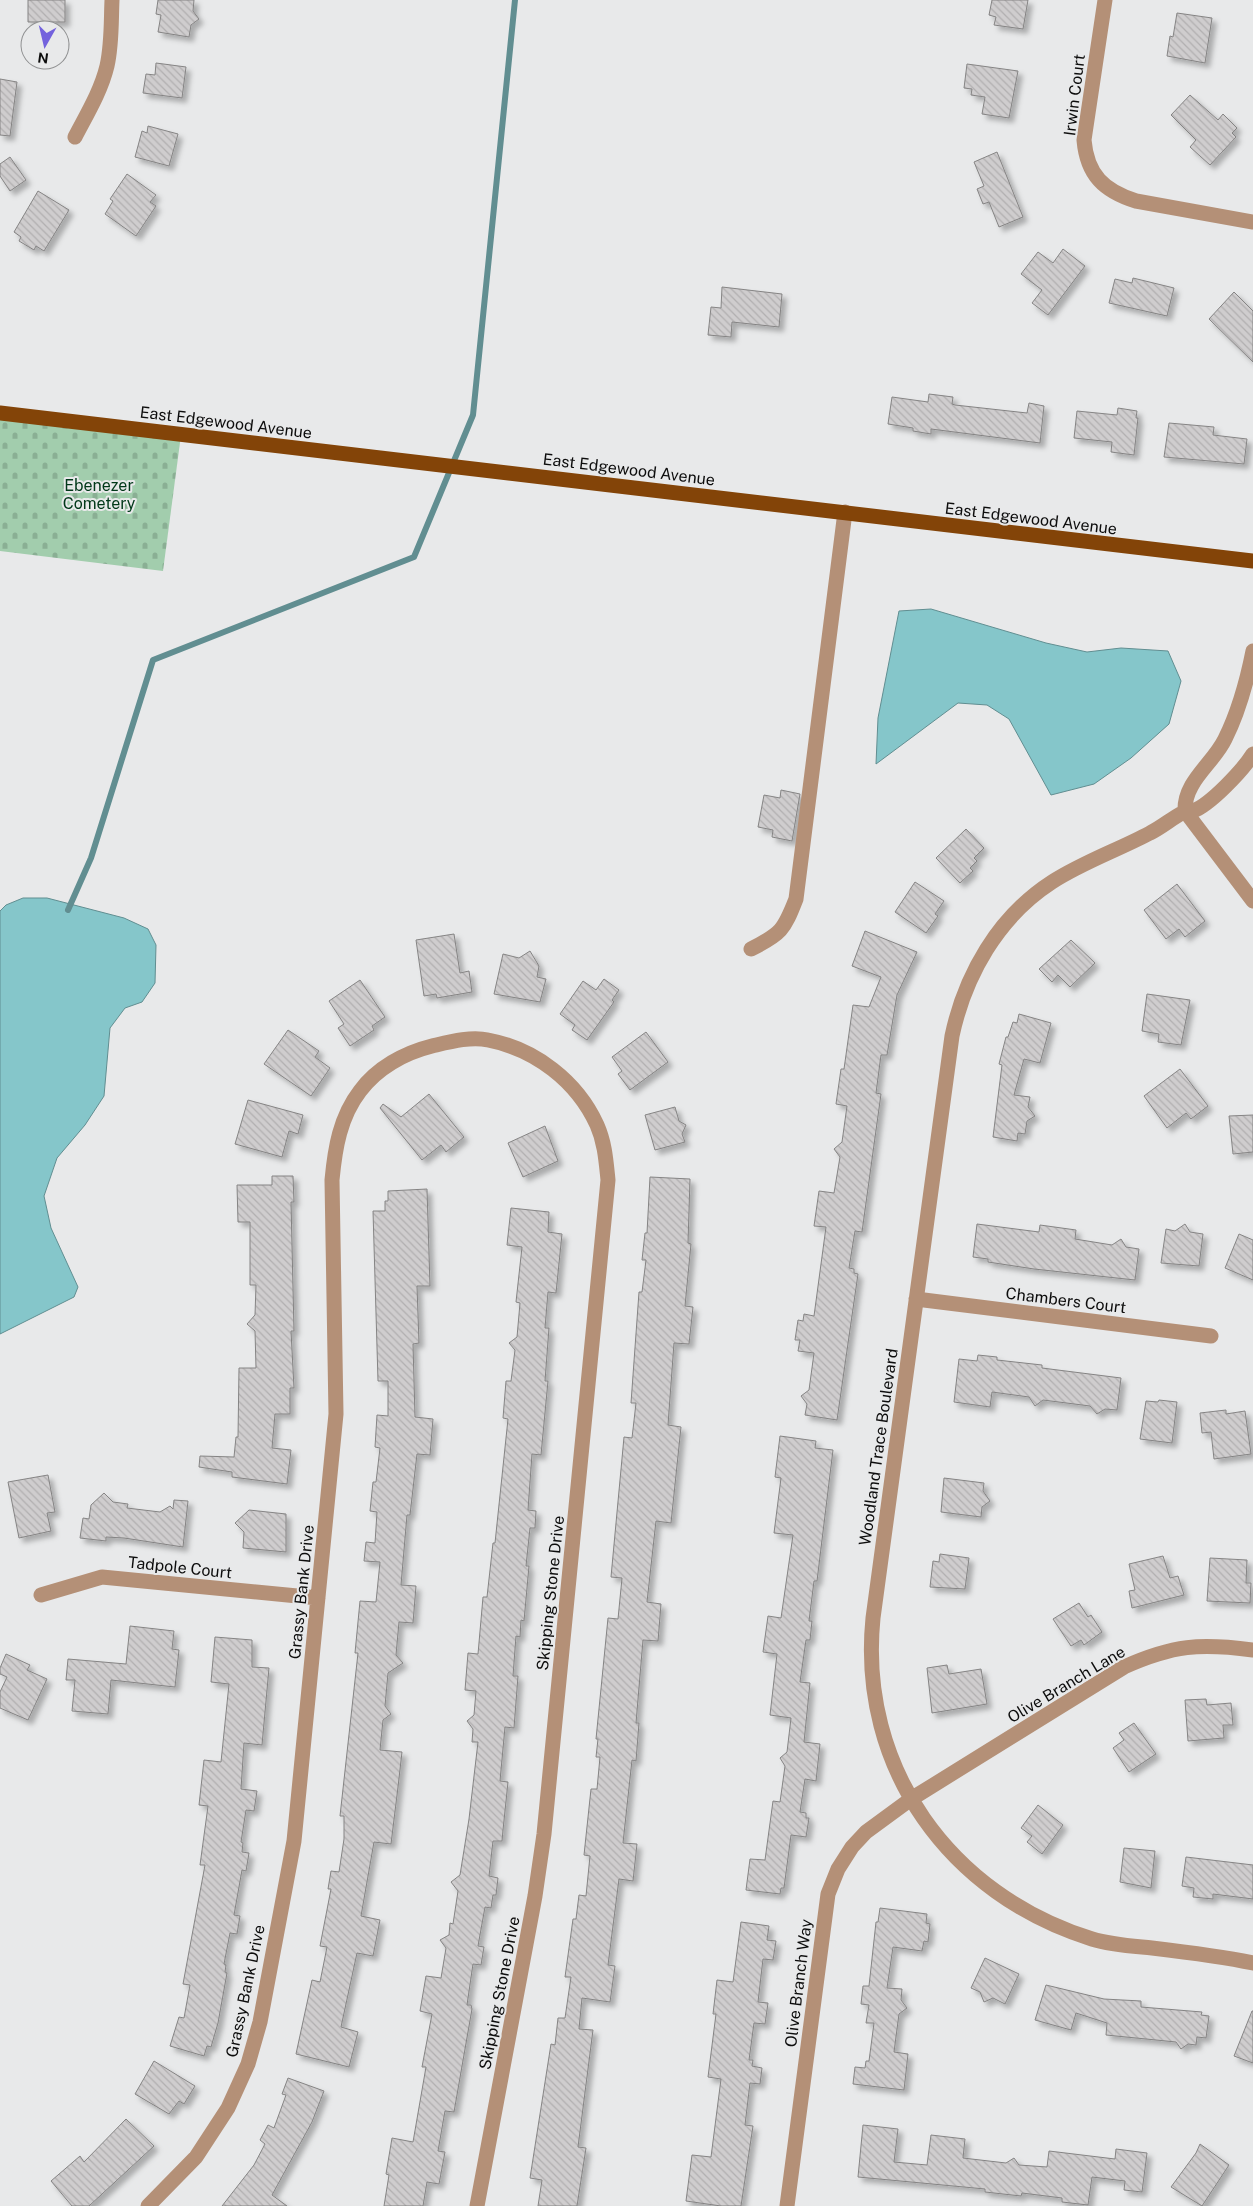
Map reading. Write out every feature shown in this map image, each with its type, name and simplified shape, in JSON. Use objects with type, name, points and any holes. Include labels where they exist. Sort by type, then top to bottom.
[{"type":"main road","name":"East Edgewood Avenue","points":[[0,413],[1253,561]]},
{"type":"street","points":[[75,137],[99,88],[107,65],[111,40],[112,0]]},
{"type":"street","name":"Irwin Court","points":[[1105,0],[1084,140],[1088,159],[1096,177],[1118,195],[1136,201],[1253,222]]},
{"type":"street","points":[[751,949],[768,940],[786,926],[796,899],[845,512]]},
{"type":"street","points":[[1253,651],[1248,678],[1224,741],[1195,779],[1184,801],[1185,811],[1253,901]]},
{"type":"street","name":"Woodland Trace Boulevard","points":[[1253,754],[1218,794],[1193,811],[1185,811],[1148,834],[1076,868],[1045,887],[1007,922],[978,964],[958,1008],[952,1036],[873,1618],[871,1654],[876,1704],[885,1740],[911,1799],[930,1828],[957,1859],[995,1892],[1039,1919],[1094,1939],[1110,1943],[1253,1963]]},
{"type":"street","name":"Grassy Bank Drive","points":[[148,2206],[196,2157],[228,2108],[248,2064],[260,2022],[294,1841],[336,1414],[332,1180],[334,1150],[343,1119],[360,1091],[379,1070],[412,1051],[450,1041],[487,1039]]},
{"type":"street","name":"Skipping Stone Drive","points":[[477,2206],[536,1896],[544,1834],[608,1180],[605,1150],[598,1126],[588,1107],[572,1087],[550,1066],[525,1052],[487,1039]]},
{"type":"street","name":"Chambers Court","points":[[916,1299],[1212,1336]]},
{"type":"street","name":"Tadpole Court","points":[[41,1595],[102,1577],[318,1598]]},
{"type":"street","name":"Olive Branch Lane","points":[[911,1799],[1124,1667],[1156,1653],[1206,1645],[1253,1650]]},
{"type":"street","name":"Olive Branch Way","points":[[787,2206],[828,1894],[838,1869],[852,1847],[866,1832],[911,1799]]},
{"type":"green space","name":"Ebenezer Cometery","points":[[0,413],[181,435],[163,571],[0,551]]},
{"type":"water","points":[[931,609],[1046,643],[1087,652],[1121,648],[1168,651],[1181,681],[1169,724],[1131,758],[1094,784],[1051,795],[1009,719],[987,705],[958,703],[876,764],[878,718],[899,611]]},
{"type":"water","points":[[23,898],[47,898],[124,918],[148,929],[156,945],[155,983],[142,1002],[125,1008],[110,1028],[104,1096],[85,1125],[57,1158],[44,1196],[51,1228],[78,1287],[74,1297],[0,1334],[0,911],[6,905]]},
{"type":"building","points":[[28,0],[65,0],[65,20],[28,20]]},
{"type":"building","points":[[158,0],[194,0],[193,11],[199,19],[191,25],[189,37],[158,32],[161,15],[156,14]]},
{"type":"building","points":[[992,0],[1028,0],[1023,29],[994,25],[996,17],[989,15]]},
{"type":"building","points":[[1177,13],[1212,18],[1205,63],[1167,56],[1170,36],[1173,37]]},
{"type":"building","points":[[156,63],[186,67],[182,98],[143,93],[146,74],[155,75]]},
{"type":"building","points":[[967,64],[1018,71],[1009,118],[982,114],[985,97],[971,95],[972,89],[964,88]]},
{"type":"building","points":[[0,79],[17,82],[10,136],[0,135]]},
{"type":"building","points":[[1190,95],[1218,120],[1223,114],[1237,128],[1232,133],[1236,137],[1210,165],[1190,147],[1196,140],[1171,115]]},
{"type":"building","points":[[148,126],[178,134],[169,166],[135,157],[142,131],[147,133]]},
{"type":"building","points":[[997,152],[1023,217],[999,227],[989,202],[983,204],[977,189],[984,186],[974,162]]},
{"type":"building","points":[[10,157],[26,180],[10,191],[0,176],[0,164]]},
{"type":"building","points":[[127,174],[156,195],[150,202],[156,206],[136,236],[105,214],[113,201],[110,199]]},
{"type":"building","points":[[38,191],[69,210],[44,251],[36,246],[34,250],[19,241],[21,237],[14,232]]},
{"type":"building","points":[[1063,249],[1085,266],[1048,315],[1032,303],[1042,290],[1021,274],[1038,252],[1053,263]]},
{"type":"building","points":[[1133,278],[1174,288],[1167,316],[1109,303],[1115,279],[1132,283]]},
{"type":"building","points":[[722,287],[782,294],[779,327],[732,322],[731,337],[708,335],[711,307],[721,308]]},
{"type":"building","points":[[1234,292],[1253,311],[1253,362],[1209,319]]},
{"type":"building","points":[[929,394],[953,397],[952,404],[955,405],[1027,413],[1029,403],[1044,406],[1040,443],[931,429],[931,434],[913,431],[913,428],[888,424],[892,397],[928,402]]},
{"type":"building","points":[[1118,408],[1137,411],[1134,455],[1111,452],[1112,442],[1074,438],[1077,411],[1117,415]]},
{"type":"building","points":[[1169,423],[1214,427],[1213,435],[1247,439],[1244,464],[1164,457]]},
{"type":"building","points":[[781,790],[800,794],[792,841],[772,837],[773,830],[758,827],[764,795],[780,798]]},
{"type":"building","points":[[966,829],[984,848],[974,858],[977,861],[970,868],[973,871],[960,883],[936,858]]},
{"type":"building","points":[[915,882],[944,901],[935,914],[938,916],[926,933],[895,912]]},
{"type":"building","points":[[1177,884],[1205,921],[1185,937],[1179,929],[1166,939],[1144,910]]},
{"type":"building","points":[[865,931],[917,952],[897,995],[887,1055],[881,1055],[876,1093],[881,1094],[862,1232],[855,1231],[849,1268],[854,1269],[854,1273],[858,1274],[837,1420],[805,1415],[807,1404],[801,1396],[809,1390],[814,1353],[798,1351],[800,1340],[795,1340],[798,1320],[803,1321],[804,1314],[814,1316],[826,1227],[814,1226],[819,1191],[834,1193],[840,1157],[834,1149],[842,1142],[847,1106],[836,1104],[841,1069],[844,1069],[853,1005],[869,1007],[881,977],[852,966]]},
{"type":"building","points":[[454,934],[460,973],[469,971],[472,992],[437,998],[436,994],[424,996],[416,940]]},
{"type":"building","points":[[1071,940],[1095,963],[1070,987],[1058,975],[1052,982],[1039,969]]},
{"type":"building","points":[[530,951],[539,966],[537,977],[546,979],[540,1002],[494,994],[503,954],[519,958]]},
{"type":"building","points":[[604,979],[619,990],[612,1000],[614,1002],[587,1040],[572,1030],[575,1025],[560,1014],[583,981],[596,990]]},
{"type":"building","points":[[360,980],[385,1017],[372,1026],[374,1030],[350,1046],[338,1028],[344,1024],[329,1001]]},
{"type":"building","points":[[1147,994],[1190,1000],[1181,1045],[1158,1042],[1159,1034],[1142,1031]]},
{"type":"building","points":[[1019,1014],[1051,1023],[1040,1063],[1024,1059],[1014,1095],[1030,1097],[1028,1107],[1035,1116],[1027,1121],[1025,1134],[1018,1133],[1017,1141],[993,1137],[1002,1065],[999,1064],[1006,1037],[1008,1037],[1013,1022],[1017,1023]]},
{"type":"building","points":[[288,1030],[319,1051],[315,1057],[330,1068],[311,1096],[264,1064]]},
{"type":"building","points":[[646,1032],[668,1062],[630,1090],[618,1074],[622,1071],[612,1057]]},
{"type":"building","points":[[1180,1069],[1208,1106],[1191,1119],[1186,1113],[1167,1128],[1144,1096]]},
{"type":"building","points":[[429,1094],[464,1137],[446,1152],[441,1145],[422,1160],[380,1108],[383,1104],[401,1117]]},
{"type":"building","points":[[248,1100],[303,1115],[298,1134],[289,1131],[282,1157],[235,1144]]},
{"type":"building","points":[[675,1107],[679,1121],[686,1125],[682,1134],[685,1142],[655,1150],[645,1115]]},
{"type":"building","points":[[1253,1115],[1253,1152],[1233,1154],[1229,1116]]},
{"type":"building","points":[[545,1126],[558,1161],[523,1177],[508,1143]]},
{"type":"building","points":[[272,1176],[293,1176],[294,1202],[291,1202],[294,1331],[291,1331],[294,1388],[290,1388],[290,1414],[275,1414],[272,1448],[291,1450],[287,1484],[232,1477],[232,1472],[199,1467],[200,1456],[234,1457],[236,1437],[238,1437],[239,1368],[256,1368],[255,1331],[247,1324],[255,1315],[256,1285],[250,1285],[250,1222],[238,1222],[237,1185],[272,1185]]},
{"type":"building","points":[[650,1177],[690,1179],[688,1243],[691,1244],[685,1306],[693,1307],[689,1344],[674,1343],[668,1425],[681,1427],[671,1523],[656,1521],[647,1602],[661,1604],[658,1641],[643,1640],[636,1723],[639,1723],[636,1761],[632,1760],[623,1843],[637,1844],[633,1881],[619,1879],[608,1965],[615,1966],[610,2002],[582,1998],[579,2029],[593,2030],[578,2147],[586,2148],[577,2206],[538,2206],[542,2180],[530,2178],[551,2044],[555,2045],[558,2018],[565,2018],[571,1977],[565,1977],[573,1919],[576,1919],[579,1895],[586,1896],[590,1856],[584,1855],[591,1789],[597,1789],[600,1757],[596,1757],[598,1739],[596,1739],[608,1618],[618,1619],[622,1578],[611,1577],[624,1437],[632,1438],[636,1403],[631,1403],[639,1292],[642,1292],[646,1260],[642,1260],[645,1233],[647,1233]]},
{"type":"building","points":[[427,1189],[430,1286],[417,1286],[419,1343],[413,1344],[415,1417],[433,1419],[430,1455],[417,1454],[410,1515],[407,1515],[401,1585],[416,1586],[413,1623],[399,1622],[396,1655],[403,1663],[388,1673],[385,1706],[391,1714],[383,1720],[380,1750],[402,1752],[391,1844],[374,1842],[361,1916],[380,1920],[373,1956],[357,1953],[341,2027],[358,2032],[349,2067],[296,2054],[312,1980],[320,1982],[327,1947],[320,1946],[331,1889],[328,1889],[331,1871],[339,1872],[344,1839],[344,1816],[340,1816],[358,1653],[355,1653],[360,1601],[376,1602],[380,1562],[364,1561],[366,1542],[375,1543],[377,1512],[370,1511],[373,1482],[376,1482],[380,1448],[375,1447],[377,1415],[388,1416],[388,1381],[378,1381],[373,1211],[385,1211],[388,1191]]},
{"type":"building","points":[[511,1208],[549,1212],[548,1232],[562,1234],[556,1293],[548,1292],[545,1328],[549,1328],[545,1381],[548,1381],[541,1455],[532,1454],[528,1510],[536,1511],[535,1528],[530,1528],[526,1566],[529,1566],[524,1621],[521,1620],[520,1637],[516,1636],[513,1676],[518,1676],[514,1728],[505,1727],[500,1781],[508,1782],[502,1841],[493,1841],[489,1876],[498,1878],[496,1895],[493,1895],[491,1908],[485,1907],[478,1946],[484,1947],[481,1965],[473,1964],[467,2005],[471,2005],[472,2009],[454,2112],[445,2111],[438,2151],[445,2152],[439,2184],[427,2182],[423,2206],[384,2206],[389,2175],[386,2174],[392,2138],[413,2142],[426,2067],[422,2067],[432,2014],[420,2011],[426,1976],[441,1978],[446,1948],[440,1940],[449,1935],[450,1923],[453,1924],[458,1891],[451,1882],[460,1875],[469,1819],[478,1742],[472,1742],[473,1729],[467,1721],[474,1715],[476,1691],[465,1690],[468,1653],[478,1654],[483,1597],[487,1597],[493,1543],[495,1543],[508,1419],[503,1418],[506,1381],[511,1381],[515,1350],[509,1343],[517,1337],[520,1303],[516,1302],[522,1247],[507,1245]]},
{"type":"building","points":[[977,1224],[1039,1232],[1040,1225],[1076,1230],[1075,1239],[1112,1245],[1121,1239],[1126,1247],[1139,1249],[1135,1280],[1034,1269],[988,1262],[988,1259],[973,1257]]},
{"type":"building","points":[[1185,1224],[1190,1232],[1203,1234],[1199,1266],[1161,1263],[1166,1229],[1175,1231]]},
{"type":"building","points":[[1239,1234],[1253,1240],[1253,1280],[1225,1268]]},
{"type":"building","points":[[978,1355],[997,1357],[997,1360],[1042,1365],[1042,1368],[1121,1378],[1117,1410],[1105,1409],[1097,1414],[1090,1406],[1043,1400],[1035,1406],[1029,1397],[992,1392],[990,1407],[954,1402],[959,1359],[977,1361]]},
{"type":"building","points":[[1159,1400],[1177,1402],[1172,1443],[1140,1439],[1146,1401],[1158,1402]]},
{"type":"building","points":[[1226,1410],[1226,1414],[1245,1411],[1251,1454],[1214,1459],[1211,1432],[1202,1433],[1200,1413]]},
{"type":"building","points":[[780,1436],[816,1441],[815,1448],[833,1450],[817,1581],[814,1581],[809,1621],[812,1621],[810,1640],[806,1640],[800,1682],[810,1683],[804,1742],[820,1744],[816,1781],[805,1779],[800,1812],[806,1813],[806,1818],[809,1818],[806,1837],[791,1835],[784,1888],[781,1888],[780,1894],[746,1890],[750,1859],[765,1860],[773,1801],[780,1802],[785,1766],[780,1758],[787,1752],[791,1718],[770,1715],[777,1654],[763,1652],[768,1616],[781,1618],[793,1535],[774,1533],[781,1478],[775,1477]]},
{"type":"building","points":[[48,1475],[55,1512],[47,1513],[51,1531],[19,1538],[8,1482]]},
{"type":"building","points":[[944,1478],[984,1483],[983,1491],[990,1501],[982,1507],[981,1517],[941,1512]]},
{"type":"building","points":[[104,1493],[113,1502],[128,1504],[127,1508],[160,1512],[170,1506],[173,1509],[174,1500],[188,1501],[183,1547],[124,1538],[106,1537],[106,1541],[80,1538],[83,1518],[89,1519],[91,1505]]},
{"type":"building","points":[[249,1510],[286,1514],[286,1552],[243,1548],[244,1532],[235,1523]]},
{"type":"building","points":[[940,1554],[969,1558],[965,1589],[930,1587],[933,1561],[939,1562]]},
{"type":"building","points":[[1163,1556],[1170,1578],[1178,1576],[1184,1595],[1132,1608],[1129,1591],[1135,1590],[1129,1564]]},
{"type":"building","points":[[1210,1558],[1247,1560],[1246,1583],[1251,1583],[1250,1603],[1207,1601]]},
{"type":"building","points":[[1079,1603],[1088,1617],[1091,1615],[1102,1632],[1084,1645],[1081,1640],[1071,1646],[1053,1619]]},
{"type":"building","points":[[130,1626],[174,1631],[172,1649],[179,1650],[175,1687],[111,1680],[108,1714],[72,1711],[75,1680],[66,1680],[68,1659],[126,1664]]},
{"type":"building","points":[[215,1637],[252,1640],[252,1667],[269,1668],[262,1745],[244,1743],[241,1789],[257,1791],[254,1811],[246,1810],[241,1842],[243,1843],[242,1852],[249,1853],[246,1871],[242,1870],[234,1915],[240,1916],[237,1934],[230,1933],[224,1964],[226,1965],[225,1972],[227,1973],[218,2023],[211,2047],[207,2046],[204,2056],[170,2046],[179,2017],[184,2018],[190,1985],[183,1984],[205,1865],[200,1865],[208,1806],[199,1805],[204,1760],[221,1762],[229,1684],[211,1682]]},
{"type":"building","points":[[6,1654],[30,1665],[27,1670],[47,1679],[28,1720],[0,1708],[0,1692],[7,1677],[0,1674],[0,1668]]},
{"type":"building","points":[[947,1665],[949,1674],[981,1669],[987,1704],[932,1713],[927,1668]]},
{"type":"building","points":[[1206,1699],[1207,1705],[1231,1703],[1233,1725],[1223,1725],[1224,1738],[1188,1741],[1185,1700]]},
{"type":"building","points":[[1134,1723],[1156,1754],[1129,1772],[1113,1748],[1124,1740],[1119,1733]]},
{"type":"building","points":[[1038,1805],[1063,1825],[1042,1854],[1027,1842],[1032,1836],[1021,1828]]},
{"type":"building","points":[[1124,1848],[1155,1851],[1151,1888],[1120,1882]]},
{"type":"building","points":[[1186,1857],[1253,1865],[1253,1899],[1213,1894],[1213,1899],[1193,1897],[1194,1888],[1182,1886]]},
{"type":"building","points":[[880,1908],[927,1914],[926,1923],[930,1924],[928,1942],[924,1941],[922,1951],[893,1947],[887,1988],[902,1989],[901,2000],[907,2008],[899,2014],[894,2052],[908,2054],[904,2090],[853,2084],[855,2067],[865,2068],[866,2061],[869,2061],[874,2023],[866,2023],[869,2005],[861,2004],[863,1986],[869,1986],[876,1922],[878,1922]]},
{"type":"building","points":[[741,1922],[769,1926],[767,1940],[776,1941],[773,1960],[763,1959],[758,2002],[768,2003],[765,2024],[754,2023],[749,2060],[753,2060],[752,2066],[762,2068],[760,2084],[750,2083],[745,2125],[753,2126],[741,2206],[721,2206],[686,2201],[692,2155],[711,2157],[721,2079],[708,2077],[716,2014],[713,2014],[717,1980],[733,1982]]},
{"type":"building","points":[[985,1958],[1019,1974],[1005,2004],[993,1998],[984,2002],[980,1992],[971,1988]]},
{"type":"building","points":[[1046,1985],[1104,1999],[1141,2001],[1141,2007],[1202,2012],[1201,2015],[1209,2016],[1206,2038],[1197,2037],[1196,2045],[1188,2044],[1181,2049],[1176,2042],[1106,2035],[1107,2023],[1076,2013],[1071,2030],[1035,2020]]},
{"type":"building","points":[[1253,2011],[1253,2063],[1234,2056]]},
{"type":"building","points":[[154,2061],[195,2086],[184,2104],[179,2101],[169,2114],[135,2094]]},
{"type":"building","points":[[288,2078],[324,2091],[312,2122],[272,2195],[287,2206],[222,2206],[254,2165],[265,2144],[260,2140],[268,2125],[274,2128],[286,2095],[282,2094]]},
{"type":"building","points":[[126,2119],[154,2146],[89,2206],[72,2206],[51,2181],[80,2156],[84,2162]]},
{"type":"building","points":[[863,2125],[898,2129],[894,2162],[927,2165],[931,2135],[965,2139],[963,2158],[1006,2163],[1014,2158],[1019,2165],[1047,2167],[1049,2151],[1115,2159],[1116,2149],[1147,2153],[1142,2192],[1124,2190],[1125,2181],[1092,2177],[1088,2205],[1062,2202],[1062,2198],[1022,2193],[1021,2196],[985,2192],[985,2189],[858,2177]]},
{"type":"building","points":[[1200,2144],[1229,2165],[1202,2206],[1171,2187],[1196,2153]]},
{"type":"waterway","points":[[68,910],[91,858],[153,660],[414,557],[473,415],[515,0]]}]
